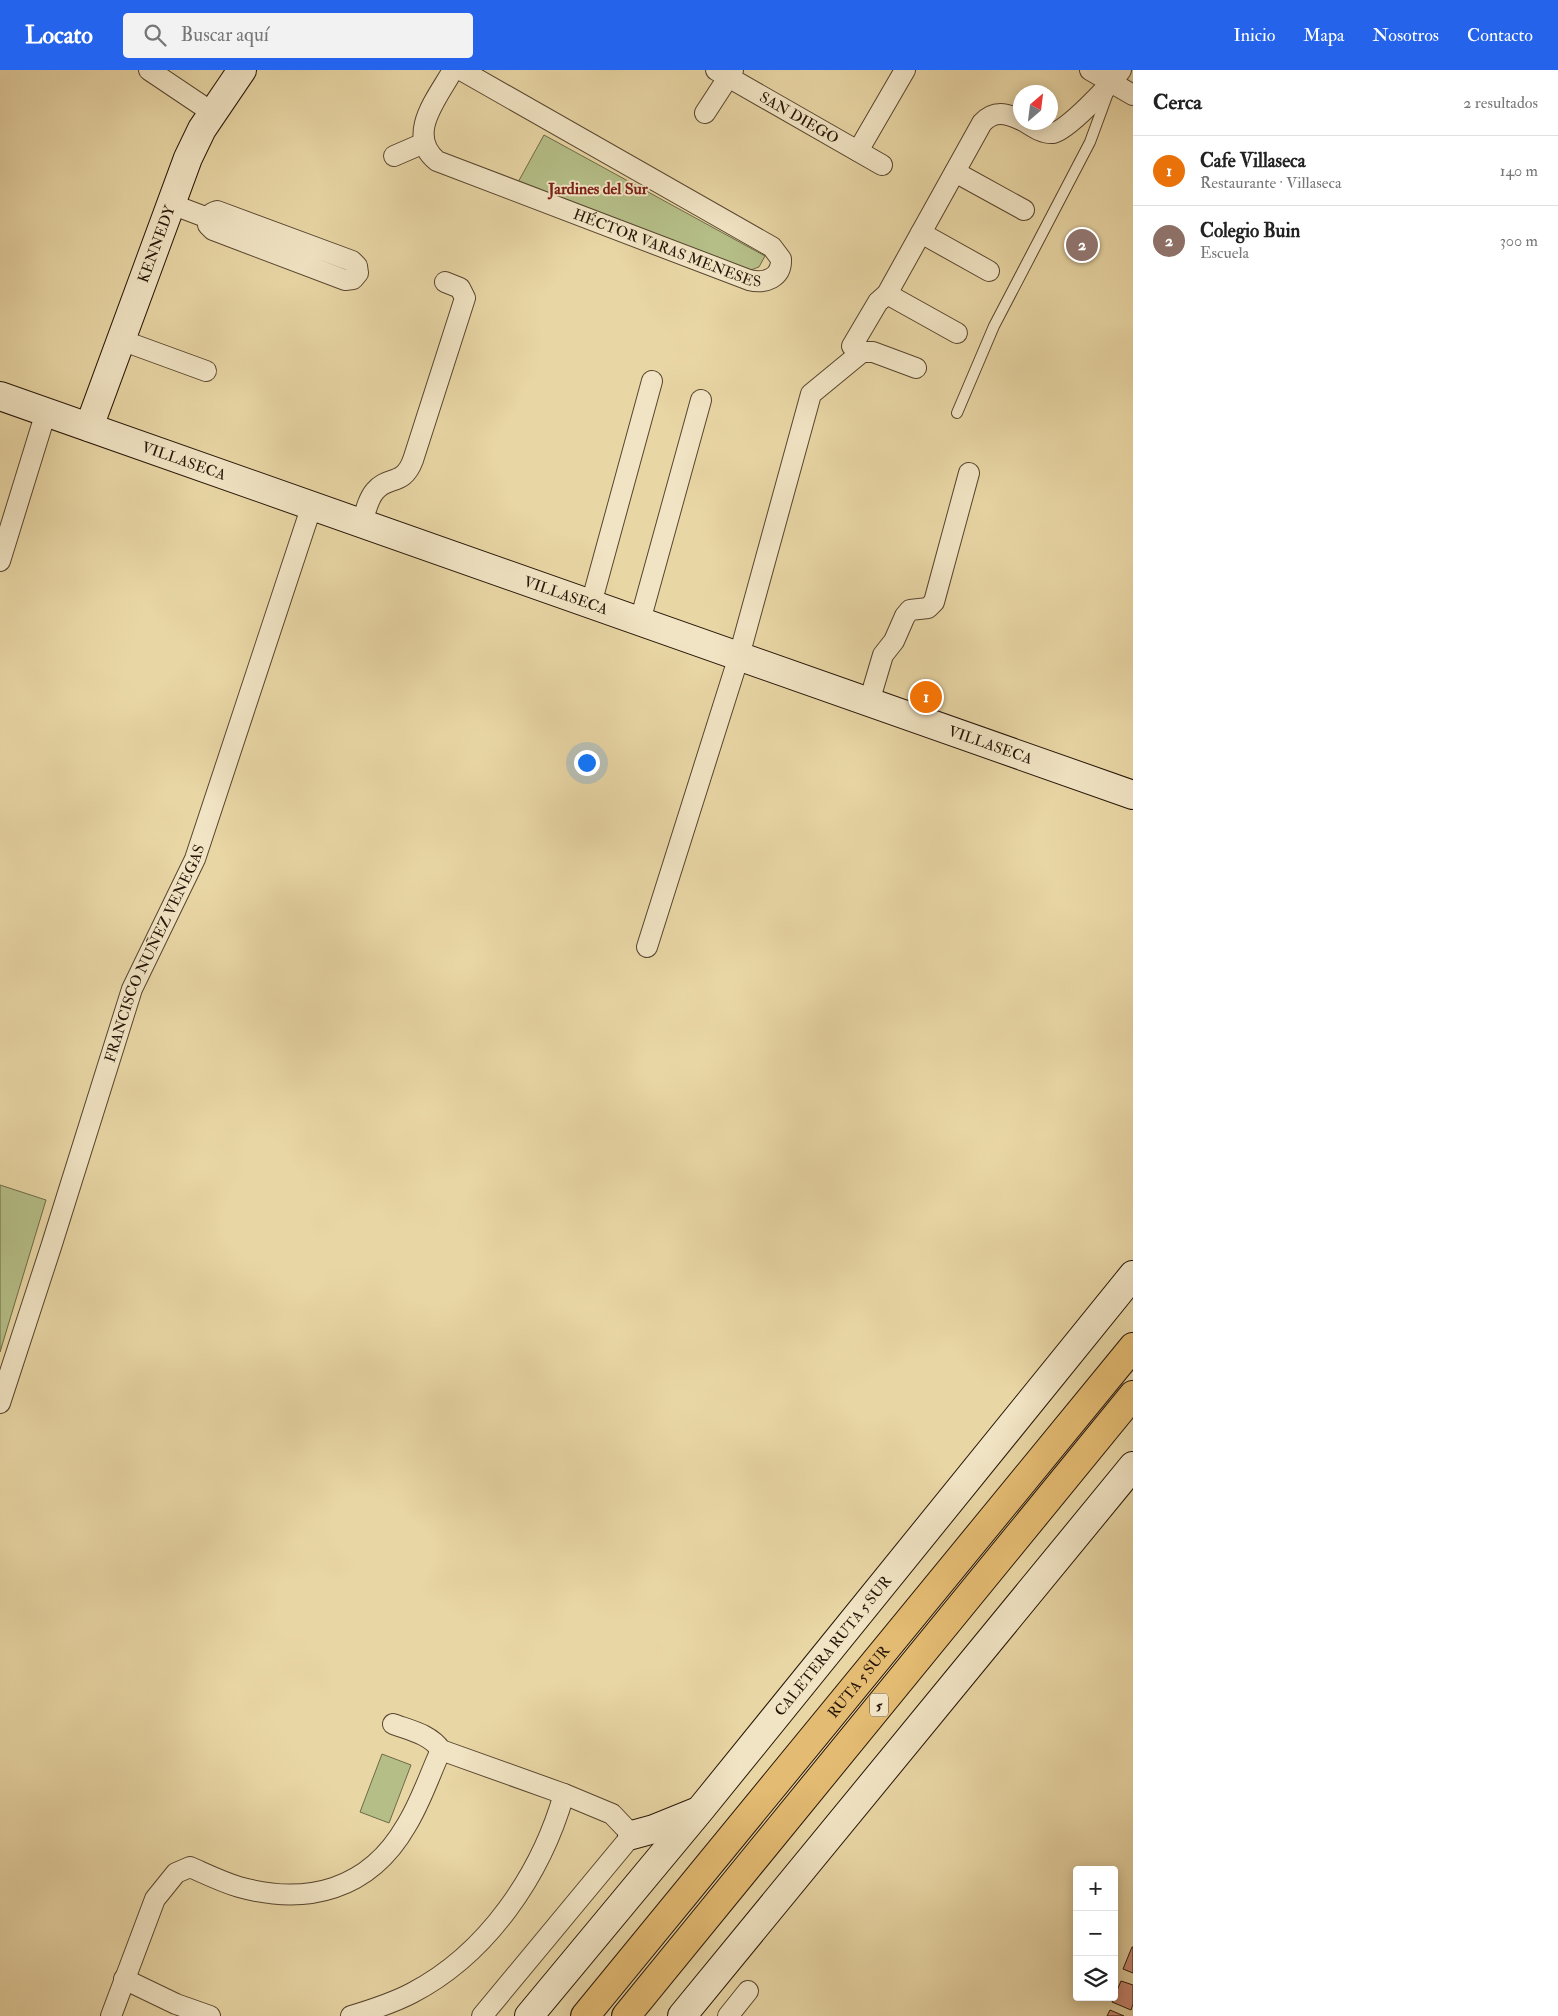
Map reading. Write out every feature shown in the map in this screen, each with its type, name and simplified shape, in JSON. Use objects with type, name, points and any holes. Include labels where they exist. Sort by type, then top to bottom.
[{"type":"highway","name":"RUTA 5 SUR","points":[[585,2016],[1133,1347]]},
{"type":"highway","name":"RUTA 5 SUR","points":[[626,2016],[1133,1394]]},
{"type":"main road","name":"KENNEDY","points":[[89,427],[191,151],[213,113],[242,70]]},
{"type":"main road","name":"VILLASECA","points":[[0,396],[1133,795]]},
{"type":"main road","name":"CALETERA RUTA 5 SUR","points":[[529,2016],[700,1810],[1133,1275]]},
{"type":"main road","points":[[682,2016],[1133,1466]]},
{"type":"main road","points":[[632,1835],[654,1829],[700,1810]]},
{"type":"street","points":[[149,70],[213,113]]},
{"type":"street","points":[[394,156],[424,143],[422,136],[424,123],[453,70]]},
{"type":"street","name":"HÉCTOR VARAS MENESES","points":[[424,143],[432,156],[444,163],[749,280],[764,281],[774,277],[780,268],[781,258],[772,247],[461,70]]},
{"type":"street","points":[[858,151],[905,70]]},
{"type":"street","points":[[1090,70],[1117,76],[1133,95]]},
{"type":"street","points":[[705,113],[726,72]]},
{"type":"street","name":"SAN DIEGO","points":[[726,72],[882,165]]},
{"type":"street","points":[[1042,130],[1048,133],[1060,131],[1117,76]]},
{"type":"street","points":[[852,346],[878,302],[887,294],[986,119],[1000,113],[1013,117]]},
{"type":"street","points":[[955,172],[1024,210]]},
{"type":"street","points":[[170,204],[208,218]]},
{"type":"street","points":[[213,212],[221,212],[291,238],[352,261],[357,266],[358,273],[353,279],[345,280],[213,230],[208,225],[208,218],[213,212]]},
{"type":"street","points":[[921,233],[989,271]]},
{"type":"street","points":[[284,257],[291,238]]},
{"type":"street","points":[[362,523],[373,492],[381,486],[400,478],[410,468],[413,460],[465,298],[460,288],[445,282]]},
{"type":"street","points":[[887,294],[957,333]]},
{"type":"street","points":[[121,340],[206,371]]},
{"type":"street","points":[[647,946],[738,656],[811,394],[862,352],[873,352],[916,368]]},
{"type":"street","points":[[590,604],[652,381]]},
{"type":"street","points":[[640,621],[701,400]]},
{"type":"street","points":[[0,561],[46,412]]},
{"type":"street","points":[[869,702],[883,655],[894,641],[905,616],[910,610],[928,608],[934,602],[969,473]]},
{"type":"street","name":"FRANCISCO NUÑEZ VENEGAS","points":[[0,1403],[52,1247],[132,989],[195,859],[312,506]]},
{"type":"street","points":[[392,1724],[426,1737],[434,1742],[440,1750],[564,1794],[612,1814],[632,1835],[482,2016]]},
{"type":"street","points":[[111,2016],[155,1900],[176,1873],[190,1867],[237,1887],[291,1895],[324,1892],[352,1881],[385,1856],[396,1842],[415,1811],[440,1750]]},
{"type":"street","points":[[351,2016],[369,2013],[412,1993],[439,1976],[476,1946],[515,1900],[532,1872],[559,1811],[564,1794]]},
{"type":"street","points":[[124,1980],[176,2004],[210,2016]]},
{"type":"street","points":[[728,2016],[748,1991]]},
{"type":"lane","points":[[957,413],[994,326],[1090,142],[1117,76]]},
{"type":"green space","points":[[544,135],[765,256],[759,267],[745,272],[517,184]]},
{"type":"green space","points":[[0,1185],[46,1200],[0,1352]]},
{"type":"green space","points":[[382,1754],[411,1765],[389,1823],[360,1812]]},
{"type":"building","points":[[1133,1947],[1133,1973],[1123,1969]]},
{"type":"building","points":[[1121,1981],[1133,1985],[1133,2004],[1131,2010],[1112,2002],[1118,2001],[1118,1988]]},
{"type":"building","points":[[1110,2010],[1124,2016],[1107,2016]]},
{"type":"place","name":"Colegio Buin","points":[[1082,245]]},
{"type":"place","name":"Cafe Villaseca","points":[[926,697]]},
{"type":"district","name":"Jardines del Sur","points":[[598,188]]}]
